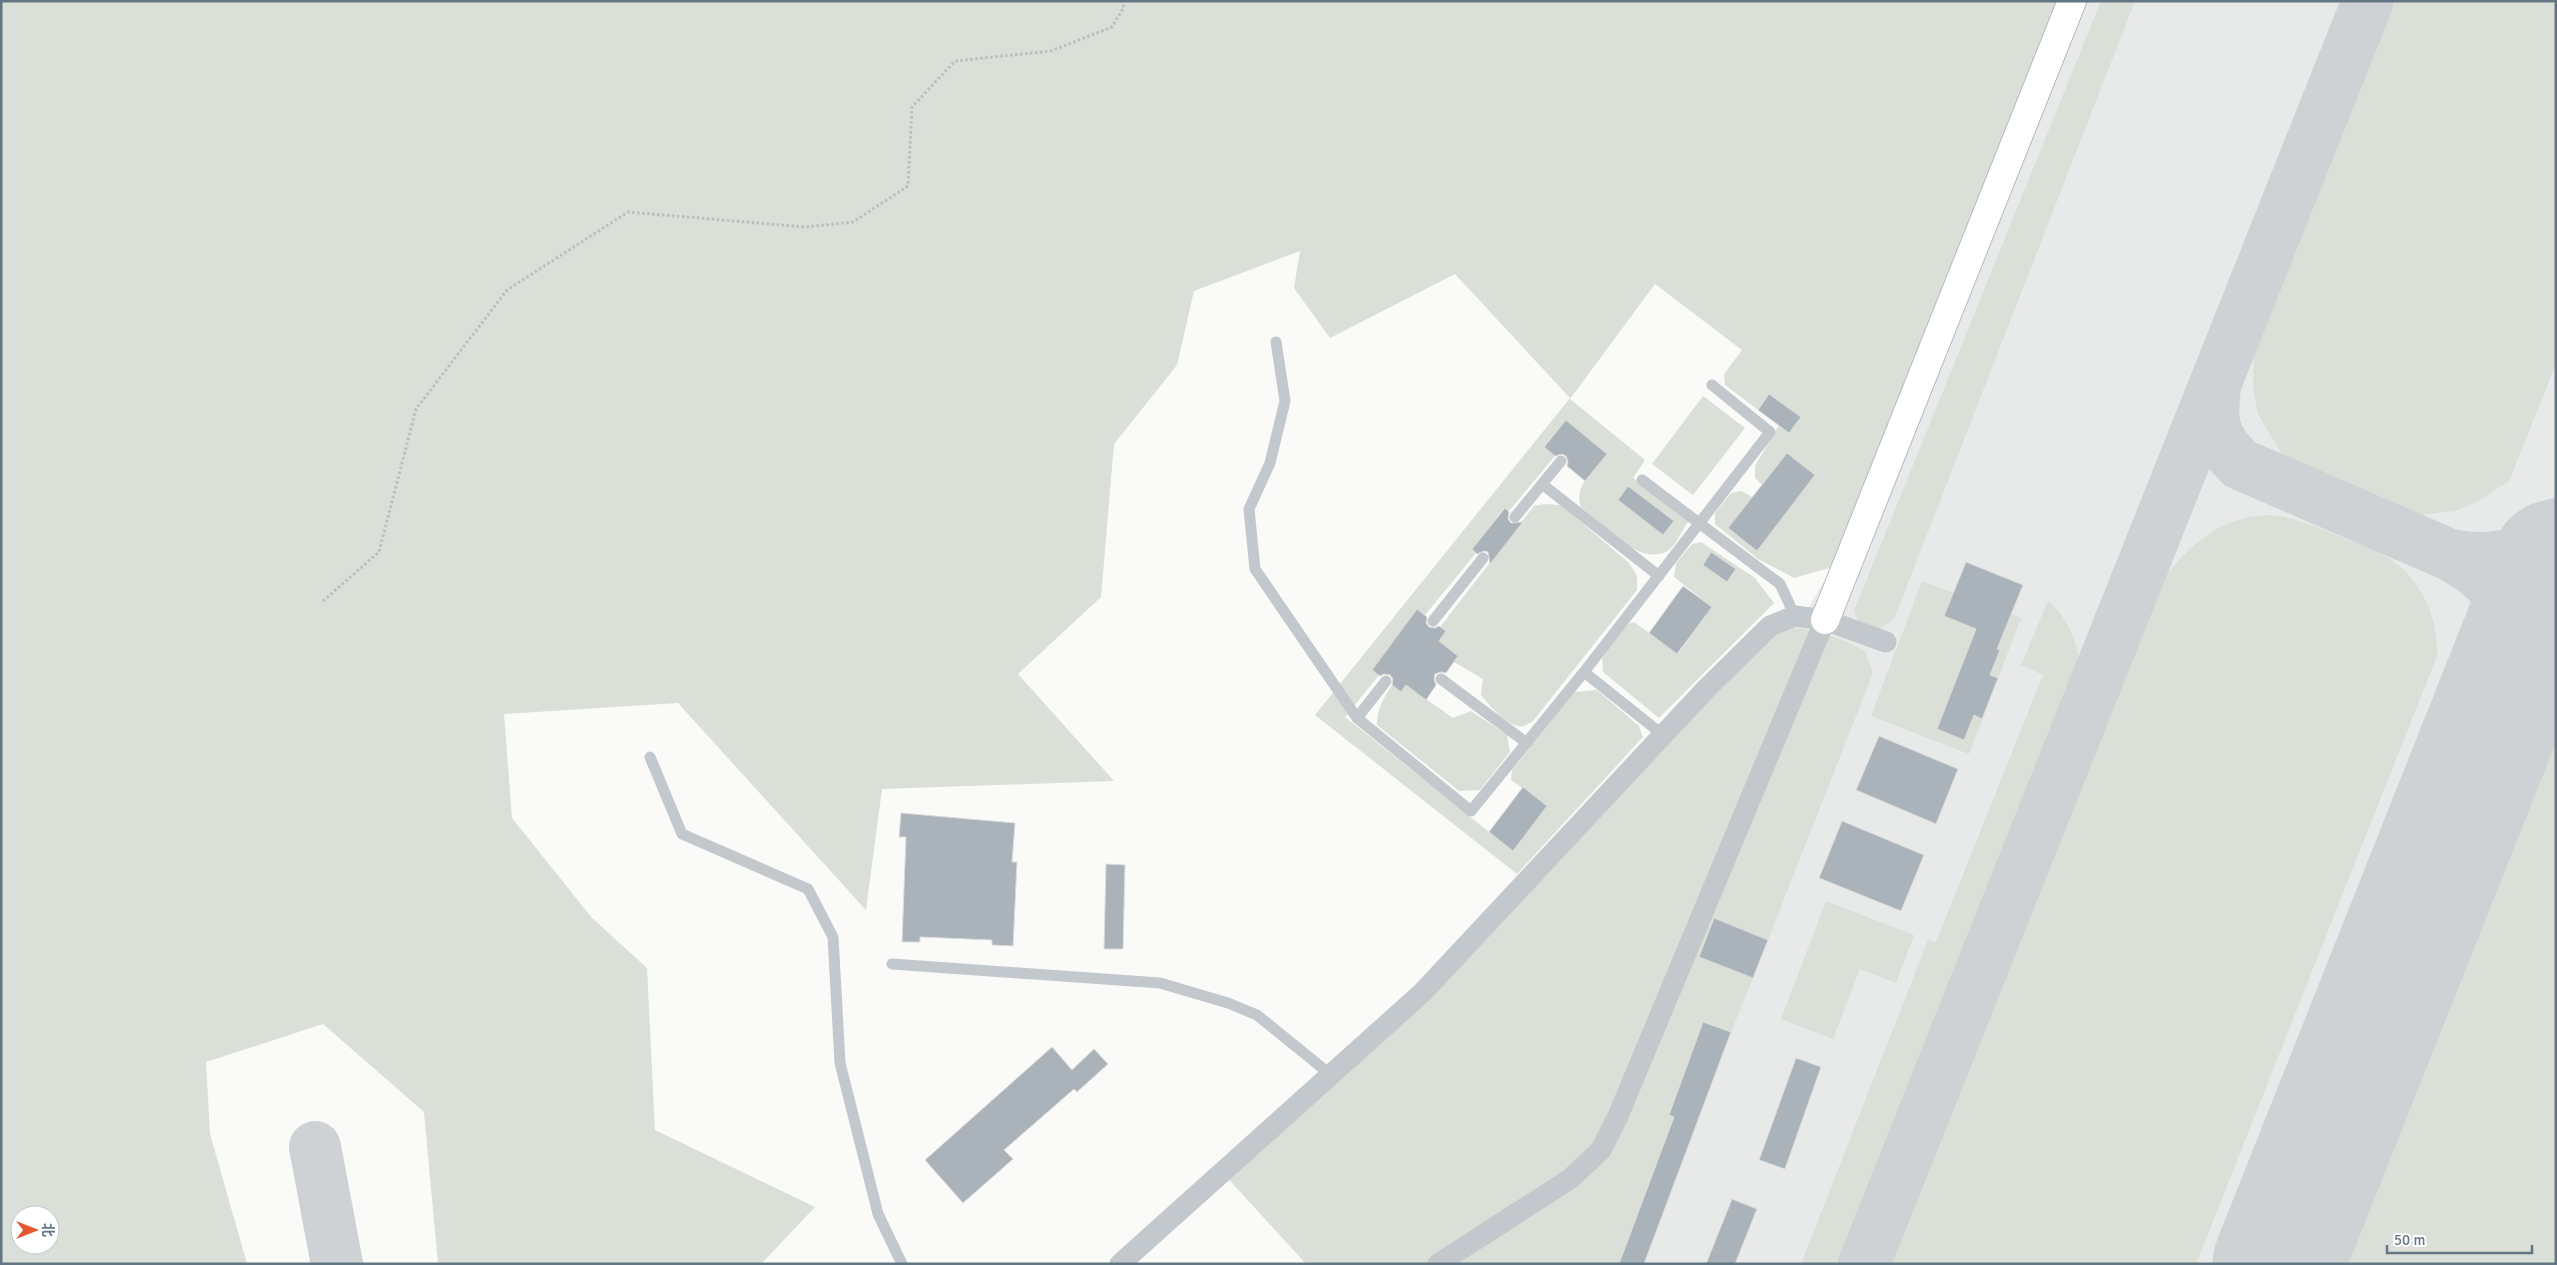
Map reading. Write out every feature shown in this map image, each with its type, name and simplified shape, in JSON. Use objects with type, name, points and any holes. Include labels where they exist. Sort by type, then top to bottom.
[{"type":"street","points":[[1438,1264],[1570,1179],[1601,1150],[1618,1116],[1825,620],[2072,1]]},
{"type":"street","points":[[1120,1264],[1423,992],[1663,736],[1770,626],[1795,616],[1825,620],[1886,642]]},
{"type":"lane","points":[[1276,342],[1285,401],[1270,463],[1249,509],[1254,569],[1357,718],[1471,811],[1584,672],[1770,432],[1712,385]]},
{"type":"lane","points":[[1515,517],[1561,461]]},
{"type":"lane","points":[[1642,480],[1780,584],[1795,616]]},
{"type":"lane","points":[[1542,484],[1659,576]]},
{"type":"lane","points":[[1433,621],[1483,558]]},
{"type":"lane","points":[[1584,672],[1663,736]]},
{"type":"lane","points":[[1441,679],[1527,743]]},
{"type":"lane","points":[[1357,718],[1386,681]]},
{"type":"lane","points":[[650,757],[682,834],[808,889],[833,937],[840,1063],[878,1214],[902,1264]]},
{"type":"lane","points":[[892,964],[1160,983],[1257,1015],[1331,1074]]},
{"type":"path","points":[[323,601],[379,552],[416,409],[508,290],[628,212],[806,227],[853,222],[908,186],[912,107],[955,61],[1051,51],[1112,27],[1124,7],[1122,1]]},
{"type":"shaded area","points":[[1,1],[2060,1],[1833,567],[1794,578],[1758,559],[1715,524],[1715,513],[1731,493],[1742,491],[1752,497],[1756,549],[1815,475],[1787,453],[1762,485],[1755,478],[1755,466],[1779,425],[1801,417],[1769,394],[1758,410],[1725,385],[1724,374],[1742,350],[1655,284],[1570,399],[1645,460],[1633,478],[1689,521],[1675,544],[1669,550],[1658,554],[1646,554],[1622,542],[1581,507],[1580,492],[1586,478],[1607,454],[1566,420],[1544,446],[1555,456],[1509,511],[1504,508],[1472,549],[1476,553],[1425,615],[1417,609],[1372,670],[1379,675],[1345,717],[1513,851],[1547,806],[1511,780],[1512,770],[1574,692],[1597,690],[1639,726],[1643,737],[1517,874],[1315,715],[1570,398],[1455,274],[1330,338],[1294,288],[1300,251],[1194,291],[1177,365],[1114,444],[1101,597],[1018,674],[1114,781],[882,789],[866,910],[678,703],[504,714],[512,818],[592,918],[647,968],[655,1130],[815,1207],[761,1264],[438,1264],[424,1112],[323,1024],[206,1062],[210,1134],[247,1264],[1,1264]]},
{"type":"shaded area","points":[[2060,1],[2556,1],[2556,1264],[1423,1264],[1833,566]]},
{"type":"shaded area","points":[[2101,1],[2135,1],[1894,619],[1878,630],[1859,622],[1854,611]]},
{"type":"shaded area","points":[[2396,1],[2556,1],[2556,364],[2509,481],[2475,503],[2455,511],[2411,516],[2392,512],[2304,474],[2284,458],[2258,414],[2253,387],[2254,356]]},
{"type":"shaded area","points":[[1703,396],[1745,428],[1693,495],[1652,464]]},
{"type":"shaded area","points":[[1544,504],[1561,505],[1629,563],[1637,576],[1637,590],[1533,721],[1525,726],[1519,726],[1503,718],[1481,695],[1483,679],[1454,662],[1458,656],[1439,641],[1446,631],[1440,627],[1534,506]]},
{"type":"shaded area","points":[[2271,515],[2290,518],[2308,524],[2366,547],[2384,555],[2400,567],[2419,588],[2426,601],[2435,628],[2437,656],[2196,1264],[1890,1264],[2166,575],[2188,551],[2211,532],[2238,520],[2254,516]]},
{"type":"shaded area","points":[[1701,542],[1755,578],[1774,603],[1659,718],[1603,672],[1602,656],[1628,624],[1634,622],[1678,654],[1712,607],[1674,577],[1676,563],[1692,544]]},
{"type":"shaded area","points":[[1922,581],[2021,618],[1969,754],[1871,716]]},
{"type":"shaded area","points":[[2048,601],[2056,608],[2068,625],[2078,653],[2082,674],[1845,1264],[1801,1264],[1928,940],[1936,942],[2043,675],[2021,665]]},
{"type":"shaded area","points":[[1770,626],[1807,629],[1853,645],[1865,651],[1873,673],[1768,940],[1714,918],[1699,957],[1753,978],[1731,1032],[1703,1022],[1669,1114],[1697,1125],[1690,1142],[1668,1134],[1619,1264],[1306,1264],[1222,1172],[1423,992]]},
{"type":"shaded area","points":[[1392,685],[1401,692],[1406,685],[1453,718],[1471,711],[1507,735],[1510,752],[1480,790],[1459,791],[1377,725],[1381,704]]},
{"type":"shaded area","points":[[2556,727],[2556,1264],[2339,1264]]},
{"type":"shaded area","points":[[1826,901],[1914,935],[1896,983],[1860,969],[1833,1039],[1781,1019]]},
{"type":"building","points":[[1769,394],[1801,417],[1789,433],[1758,410]]},
{"type":"building","points":[[1566,420],[1607,454],[1585,481],[1567,466],[1566,456],[1562,454],[1555,456],[1544,447]]},
{"type":"building","points":[[1787,453],[1815,475],[1757,551],[1728,528]]},
{"type":"building","points":[[1628,486],[1674,521],[1663,535],[1618,500]]},
{"type":"building","points":[[1505,508],[1509,512],[1508,519],[1511,523],[1523,522],[1490,564],[1488,552],[1484,551],[1477,554],[1472,549]]},
{"type":"building","points":[[1711,552],[1736,569],[1727,582],[1703,565]]},
{"type":"building","points":[[1966,562],[2023,585],[1997,649],[2000,650],[1990,675],[1998,678],[1982,719],[1974,715],[1964,740],[1937,729],[1976,629],[1944,616]]},
{"type":"building","points":[[1683,586],[1712,607],[1677,654],[1649,633]]},
{"type":"building","points":[[1417,609],[1427,617],[1426,623],[1429,627],[1435,628],[1439,626],[1446,631],[1439,641],[1458,656],[1446,673],[1435,674],[1436,685],[1426,700],[1406,685],[1401,692],[1392,685],[1393,679],[1390,675],[1384,674],[1380,676],[1372,670]]},
{"type":"building","points":[[1879,736],[1958,769],[1936,824],[1856,790]]},
{"type":"building","points":[[1523,787],[1547,806],[1513,851],[1489,832]]},
{"type":"building","points":[[901,813],[1015,823],[1012,862],[1017,862],[1013,946],[992,945],[992,940],[920,937],[920,942],[902,942],[906,837],[899,837]]},
{"type":"building","points":[[1842,821],[1924,855],[1901,911],[1819,878]]},
{"type":"building","points":[[1106,864],[1125,865],[1123,949],[1104,949]]},
{"type":"building","points":[[1714,918],[1768,940],[1753,978],[1699,957]]},
{"type":"building","points":[[1703,1022],[1731,1032],[1644,1264],[1619,1264],[1674,1117],[1669,1115]]},
{"type":"building","points":[[1052,1047],[1072,1070],[1094,1049],[1108,1064],[1077,1092],[1074,1089],[1004,1150],[1013,1159],[963,1203],[925,1160]]},
{"type":"building","points":[[1796,1058],[1821,1067],[1785,1169],[1759,1160]]},
{"type":"building","points":[[1732,1199],[1757,1209],[1735,1264],[1706,1264]]},
{"type":"taxiway","points":[[1864,1264],[2368,1]]},
{"type":"taxiway","points":[[2215,386],[2213,410],[2216,429],[2224,446],[2240,464],[2450,555],[2479,558],[2508,555],[2534,545],[2546,536],[2556,524]]},
{"type":"taxiway","points":[[2450,555],[2488,582],[2498,596],[2504,611],[2506,627],[2506,691]]},
{"type":"taxiway","points":[[315,1147],[337,1264]]},
{"type":"runway","points":[[2278,1264],[2556,565]]}]
